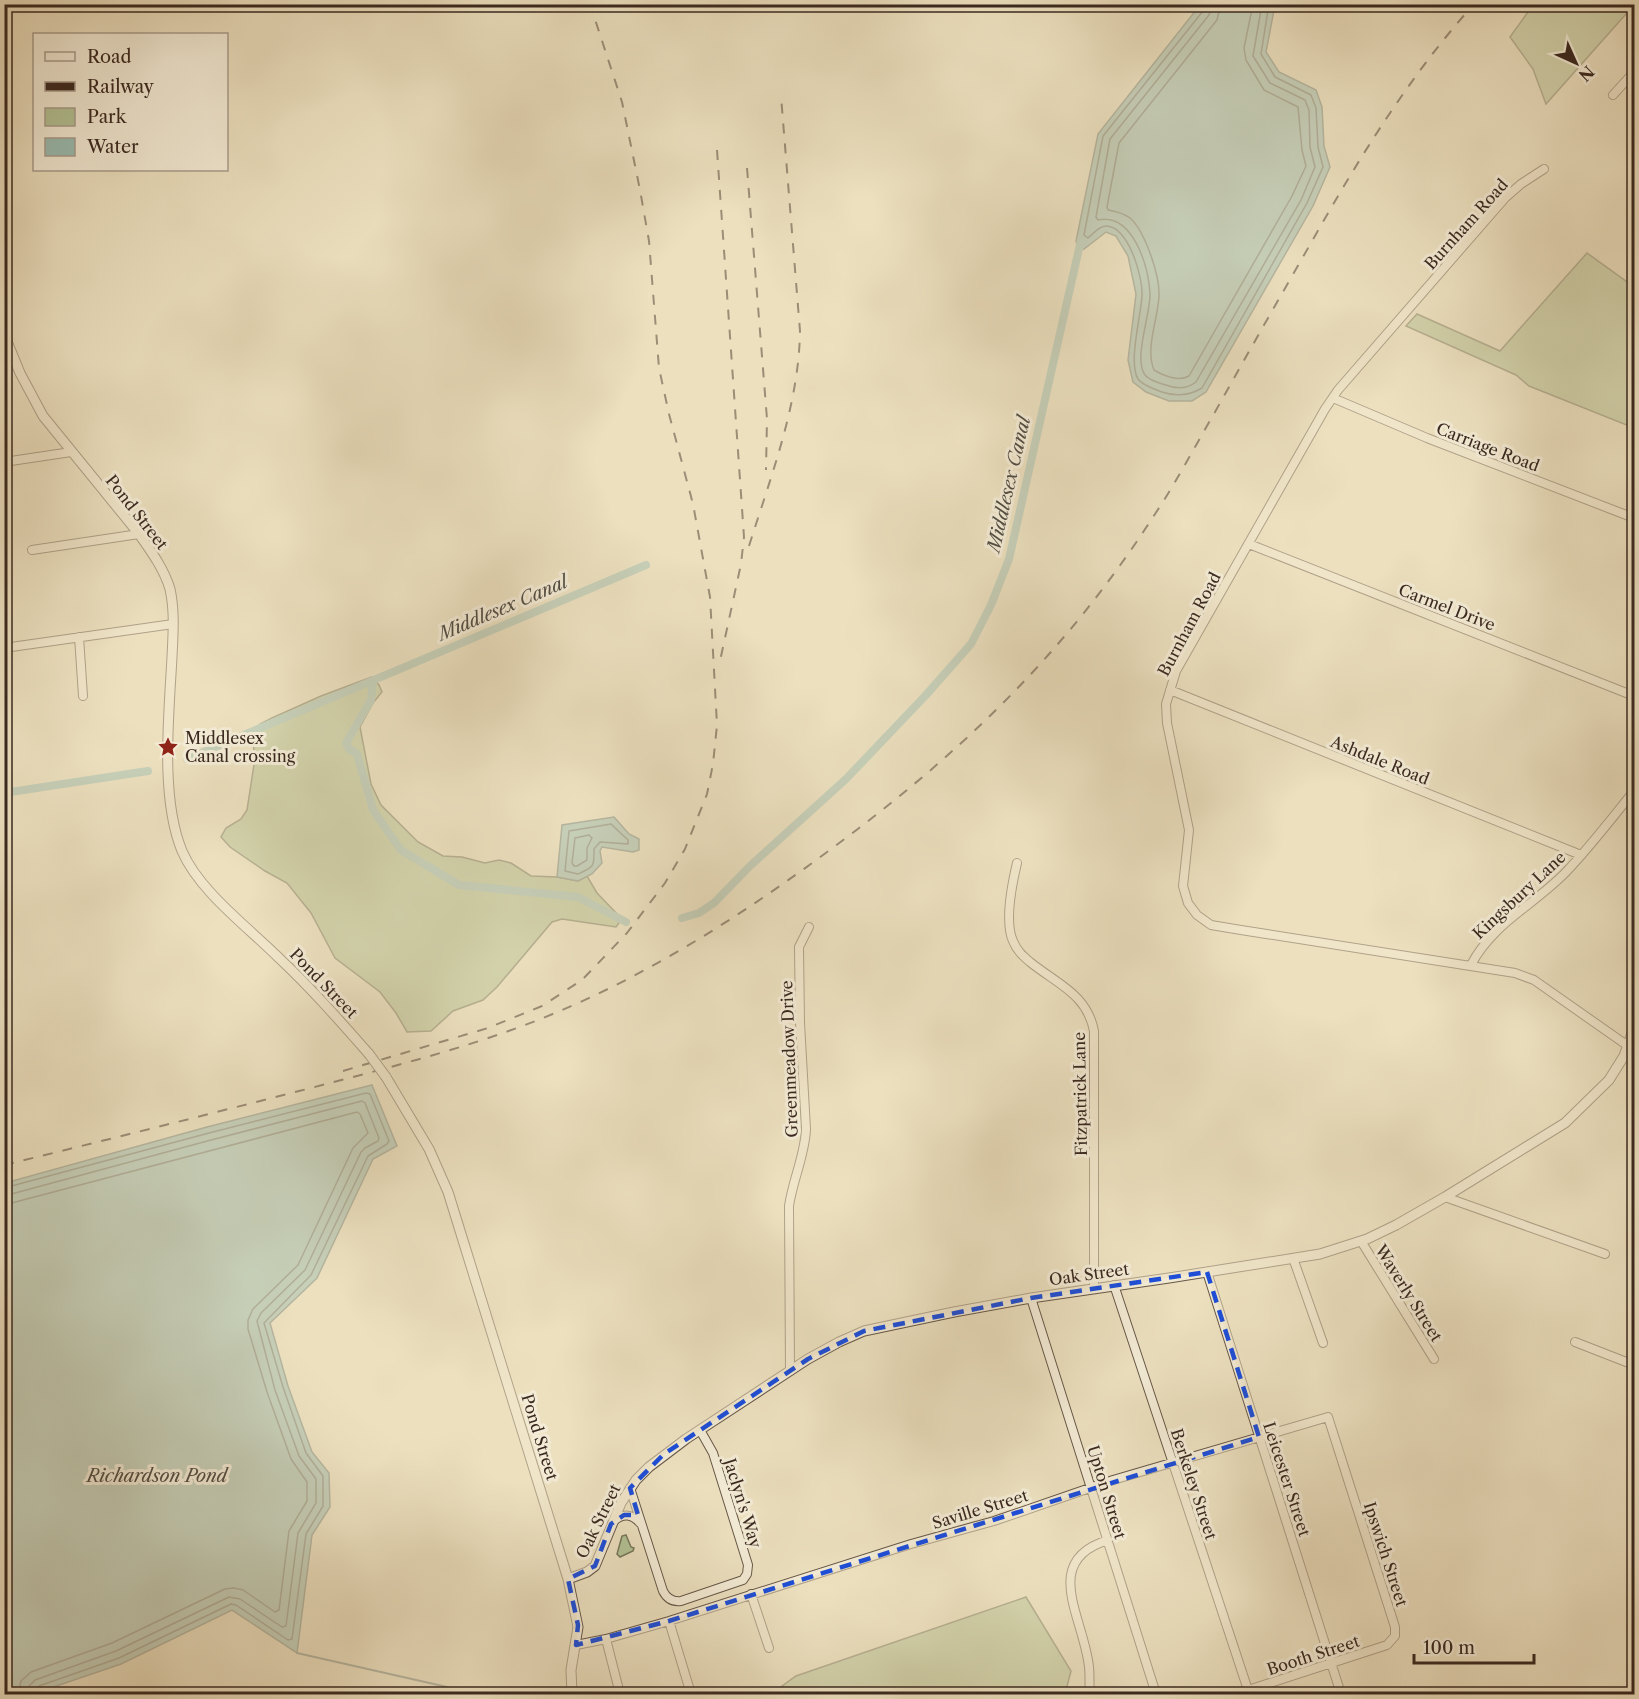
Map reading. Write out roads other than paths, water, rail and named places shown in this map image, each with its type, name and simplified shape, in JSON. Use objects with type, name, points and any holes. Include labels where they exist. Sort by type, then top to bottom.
[{"type":"street","points":[[1613,95],[1635,72]]},
{"type":"street","name":"Burnham Road","points":[[1544,169],[1505,198],[1333,398],[1176,671],[1166,704],[1167,723],[1189,830],[1183,886],[1188,903],[1197,915],[1211,925],[1515,973],[1533,980],[1628,1046]]},
{"type":"street","name":"Pond Street","points":[[4,334],[20,373],[43,416],[139,534],[153,554],[170,588],[174,612],[167,759],[172,813],[182,852],[194,872],[229,911],[303,981],[369,1054],[386,1077],[424,1141],[448,1192],[568,1579],[578,1624],[571,1678],[572,1695]]},
{"type":"street","name":"Carriage Road","points":[[1333,398],[1427,438],[1635,518]]},
{"type":"street","points":[[4,462],[71,452]]},
{"type":"street","points":[[32,550],[139,534]]},
{"type":"street","name":"Carmel Drive","points":[[1249,544],[1635,696]]},
{"type":"street","points":[[4,648],[173,624]]},
{"type":"street","points":[[79,637],[83,696]]},
{"type":"street","name":"Ashdale Road","points":[[1170,690],[1581,855]]},
{"type":"street","name":"Kingsbury Lane","points":[[1471,965],[1491,934],[1547,890],[1581,855],[1635,791]]},
{"type":"street","name":"Fitzpatrick Lane","points":[[1017,863],[1012,882],[1010,910],[1012,939],[1019,952],[1079,998],[1093,1025],[1094,1288]]},
{"type":"street","name":"Greenmeadow Drive","points":[[790,1371],[789,1206],[792,1184],[805,1146],[806,1129],[800,1023],[799,947],[808,927]]},
{"type":"street","name":"Oak Street","points":[[568,1579],[586,1572],[597,1563],[611,1524],[630,1488],[656,1460],[790,1371],[839,1342],[864,1331],[1030,1298],[1320,1254],[1361,1241],[1396,1225],[1445,1197],[1565,1123],[1610,1080],[1635,1028]]},
{"type":"street","points":[[1445,1197],[1605,1254]]},
{"type":"street","name":"Waverly Street","points":[[1361,1241],[1434,1359]]},
{"type":"street","points":[[1293,1258],[1323,1343]]},
{"type":"street","name":"Leicester Street","points":[[1207,1272],[1341,1695]]},
{"type":"street","name":"Berkeley Street","points":[[1114,1285],[1248,1690]]},
{"type":"street","name":"Upton Street","points":[[1030,1298],[1156,1695]]},
{"type":"street","points":[[1575,1342],[1635,1365]]},
{"type":"street","name":"Saville Street","points":[[576,1644],[606,1639],[669,1621],[911,1544],[994,1521],[1092,1488],[1328,1417],[1348,1481]]},
{"type":"street","name":"Jaclyn's Way","points":[[642,1526],[663,1591],[670,1600],[681,1601],[746,1578],[748,1571],[713,1453],[700,1430]]},
{"type":"street","name":"Ipswich Street","points":[[1348,1481],[1395,1627],[1395,1636]]},
{"type":"street","points":[[630,1488],[642,1526]]},
{"type":"street","points":[[611,1524],[627,1515],[642,1526]]},
{"type":"street","points":[[1090,1695],[1089,1666],[1069,1582],[1072,1565],[1077,1558],[1096,1544],[1108,1540]]},
{"type":"street","points":[[752,1594],[769,1648]]},
{"type":"street","points":[[669,1621],[691,1695]]},
{"type":"street","name":"Booth Street","points":[[1236,1695],[1387,1645],[1395,1636]]},
{"type":"street","points":[[606,1639],[620,1695]]},
{"type":"water","points":[[1200,5],[1275,5],[1266,52],[1279,72],[1316,90],[1322,107],[1324,146],[1330,167],[1313,206],[1206,392],[1192,401],[1169,401],[1146,392],[1133,382],[1128,360],[1136,294],[1128,256],[1116,236],[1106,232],[1084,249],[1079,250],[1076,241],[1098,134]]},
{"type":"water","points":[[614,817],[629,834],[639,839],[639,850],[633,852],[602,847],[600,851],[602,863],[592,874],[578,881],[557,877],[562,825]]},
{"type":"water","name":"Richardson Pond","points":[[372,1085],[397,1146],[373,1159],[317,1278],[270,1323],[288,1386],[312,1452],[329,1473],[330,1507],[312,1535],[297,1653],[232,1610],[121,1664],[33,1694],[5,1694],[5,1183],[207,1127]]},
{"type":"waterway","name":"Middlesex Canal","points":[[682,918],[699,913],[714,903],[750,866],[846,779],[971,644],[991,605],[1009,559],[1081,240]]},
{"type":"waterway","name":"Middlesex Canal","points":[[187,759],[646,565]]},
{"type":"waterway","name":"Middlesex Canal","points":[[373,680],[371,700],[346,743],[349,749],[357,754],[373,810],[401,850],[459,885],[578,897],[626,922]]},
{"type":"waterway","name":"Middlesex Canal","points":[[4,793],[148,771]]},
{"type":"waterway","points":[[297,1653],[478,1694]]},
{"type":"railway","points":[[343,1071],[488,1028],[542,1006],[582,980],[627,933],[665,883],[685,849],[707,794],[717,725],[710,597],[693,504],[659,368],[649,241],[640,190],[622,102],[590,4]]},
{"type":"railway","points":[[4,1165],[397,1065],[454,1049],[538,1020],[613,987],[684,948],[786,882],[869,820],[961,743],[1004,702],[1083,614],[1120,566],[1178,476],[1322,224],[1381,126],[1425,63],[1474,4]]},
{"type":"railway","points":[[749,546],[775,466],[789,413],[795,386],[800,331],[781,96]]},
{"type":"railway","points":[[717,150],[744,537],[741,564],[720,661]]},
{"type":"railway","points":[[747,168],[767,419],[766,470]]},
{"type":"place","name":"Middlesex Canal crossing","points":[[168,747]]}]
